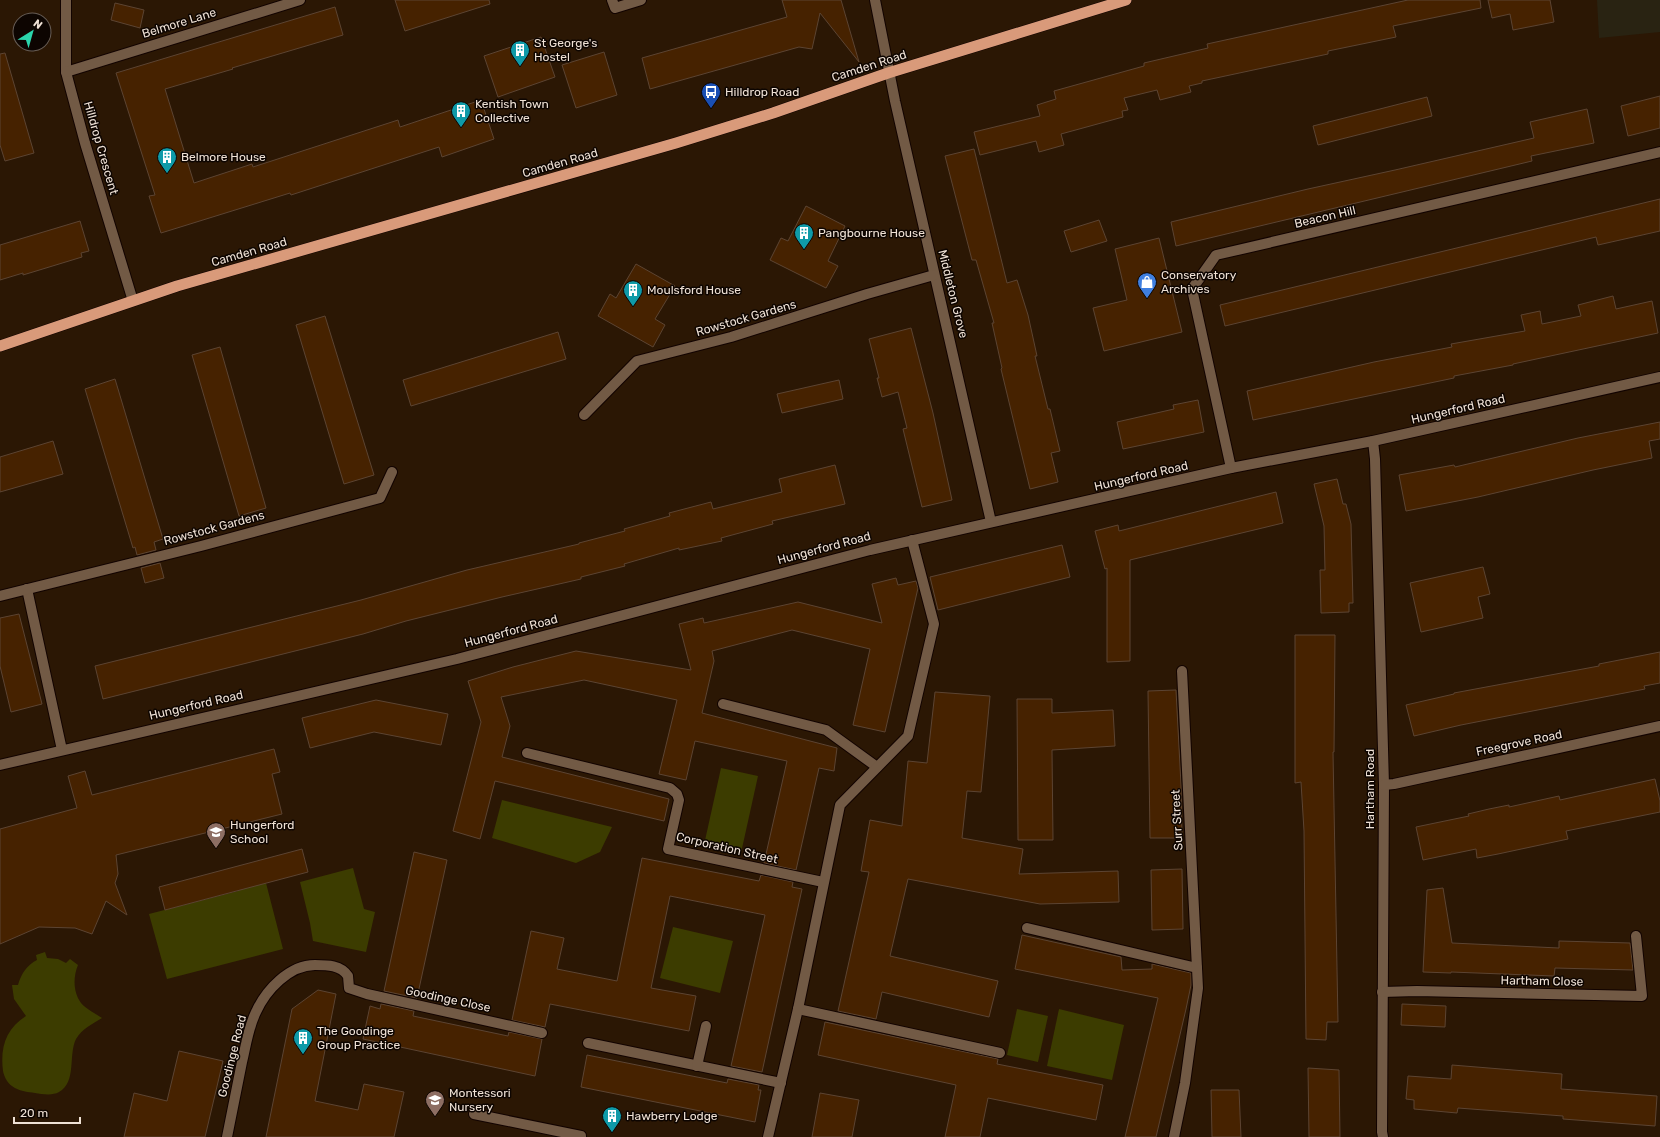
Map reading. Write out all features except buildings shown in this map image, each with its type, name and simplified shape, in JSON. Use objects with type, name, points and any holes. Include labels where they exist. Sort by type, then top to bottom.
[{"type":"highway","name":"Camden Road","points":[[0,346],[35,336],[177,286],[641,153],[773,113],[888,73],[1126,0]]},
{"type":"street","name":"Hilldrop Crescent","points":[[66,0],[66,72],[85,143],[133,301]]},
{"type":"street","name":"Belmore Lane","points":[[66,72],[300,0]]},
{"type":"street","points":[[612,0],[615,8],[641,0]]},
{"type":"street","points":[[875,0],[888,73]]},
{"type":"street","name":"Middleton Grove","points":[[888,73],[992,522]]},
{"type":"street","name":"Beacon Hill","points":[[1231,468],[1192,289],[1216,256],[1660,152]]},
{"type":"street","name":"Rowstock Gardens","points":[[584,414],[637,361],[731,337],[867,294],[934,275]]},
{"type":"street","name":"Hungerford Road","points":[[0,765],[457,659],[912,540],[1231,468],[1373,441],[1660,377]]},
{"type":"street","name":"Hartham Road","points":[[1373,441],[1375,458],[1384,785],[1382,992],[1383,1137]]},
{"type":"street","name":"Rowstock Gardens","points":[[0,596],[201,546],[380,498],[392,472]]},
{"type":"street","points":[[768,1137],[798,1009],[840,805],[908,736],[934,624],[912,540]]},
{"type":"street","points":[[27,589],[62,750]]},
{"type":"street","name":"Surr Street","points":[[1174,1137],[1185,1083],[1198,988],[1182,671]]},
{"type":"street","points":[[723,704],[826,730],[877,767]]},
{"type":"street","name":"Freegrove Road","points":[[1384,785],[1660,726]]},
{"type":"street","name":"Corporation Street","points":[[527,753],[670,788],[677,794],[679,800],[668,849],[824,882]]},
{"type":"street","points":[[1027,928],[1197,968]]},
{"type":"street","name":"Hartham Close","points":[[1382,992],[1417,991],[1642,996],[1636,936]]},
{"type":"street","name":"Goodinge Road","points":[[227,1137],[251,1025],[256,1012],[275,984],[286,975],[300,968],[321,965],[340,968],[345,971],[348,976],[349,988]]},
{"type":"street","name":"Goodinge Close","points":[[349,988],[367,994],[542,1033]]},
{"type":"street","points":[[798,1009],[1000,1053]]},
{"type":"street","points":[[697,1066],[706,1026]]},
{"type":"street","points":[[588,1042],[781,1083]]},
{"type":"street","points":[[474,1114],[581,1137]]},
{"type":"shaded area","points":[[1597,0],[1660,0],[1660,32],[1599,38]]},
{"type":"shaded area","points":[[721,768],[758,776],[741,853],[704,845]]},
{"type":"shaded area","points":[[502,800],[612,827],[600,852],[576,863],[492,838]]},
{"type":"shaded area","points":[[251,863],[266,883],[283,949],[167,979],[149,914],[238,891],[232,868]]},
{"type":"shaded area","points":[[353,868],[364,909],[375,912],[366,952],[313,941],[300,882]]},
{"type":"shaded area","points":[[673,927],[733,941],[720,993],[660,978]]},
{"type":"shaded area","points":[[45,952],[47,958],[58,959],[66,963],[70,959],[78,965],[75,974],[75,989],[78,999],[86,1007],[102,1018],[78,1035],[72,1053],[68,1082],[65,1088],[59,1092],[50,1094],[26,1092],[14,1088],[5,1077],[2,1062],[4,1046],[9,1033],[19,1021],[26,1016],[14,999],[12,985],[18,985],[25,970],[30,964],[37,960],[36,955]]},
{"type":"shaded area","points":[[1017,1009],[1048,1016],[1038,1062],[1007,1055]]},
{"type":"shaded area","points":[[1059,1009],[1124,1025],[1112,1080],[1047,1066]]},
{"type":"place","name":"St George's Hostel","points":[[520,67]]},
{"type":"place","name":"Hilldrop Road","points":[[711,109]]},
{"type":"place","name":"Kentish Town Collective","points":[[461,128]]},
{"type":"place","name":"Belmore House","points":[[167,174]]},
{"type":"place","name":"Pangbourne House","points":[[804,250]]},
{"type":"place","name":"Conservatory Archives","points":[[1147,299]]},
{"type":"place","name":"Moulsford House","points":[[633,307]]},
{"type":"place","name":"Hungerford School","points":[[216,849]]},
{"type":"place","name":"The Goodinge Group Practice","points":[[303,1055]]},
{"type":"place","name":"Montessori Nursery","points":[[435,1117]]},
{"type":"place","name":"Hawberry Lodge","points":[[612,1133]]}]
